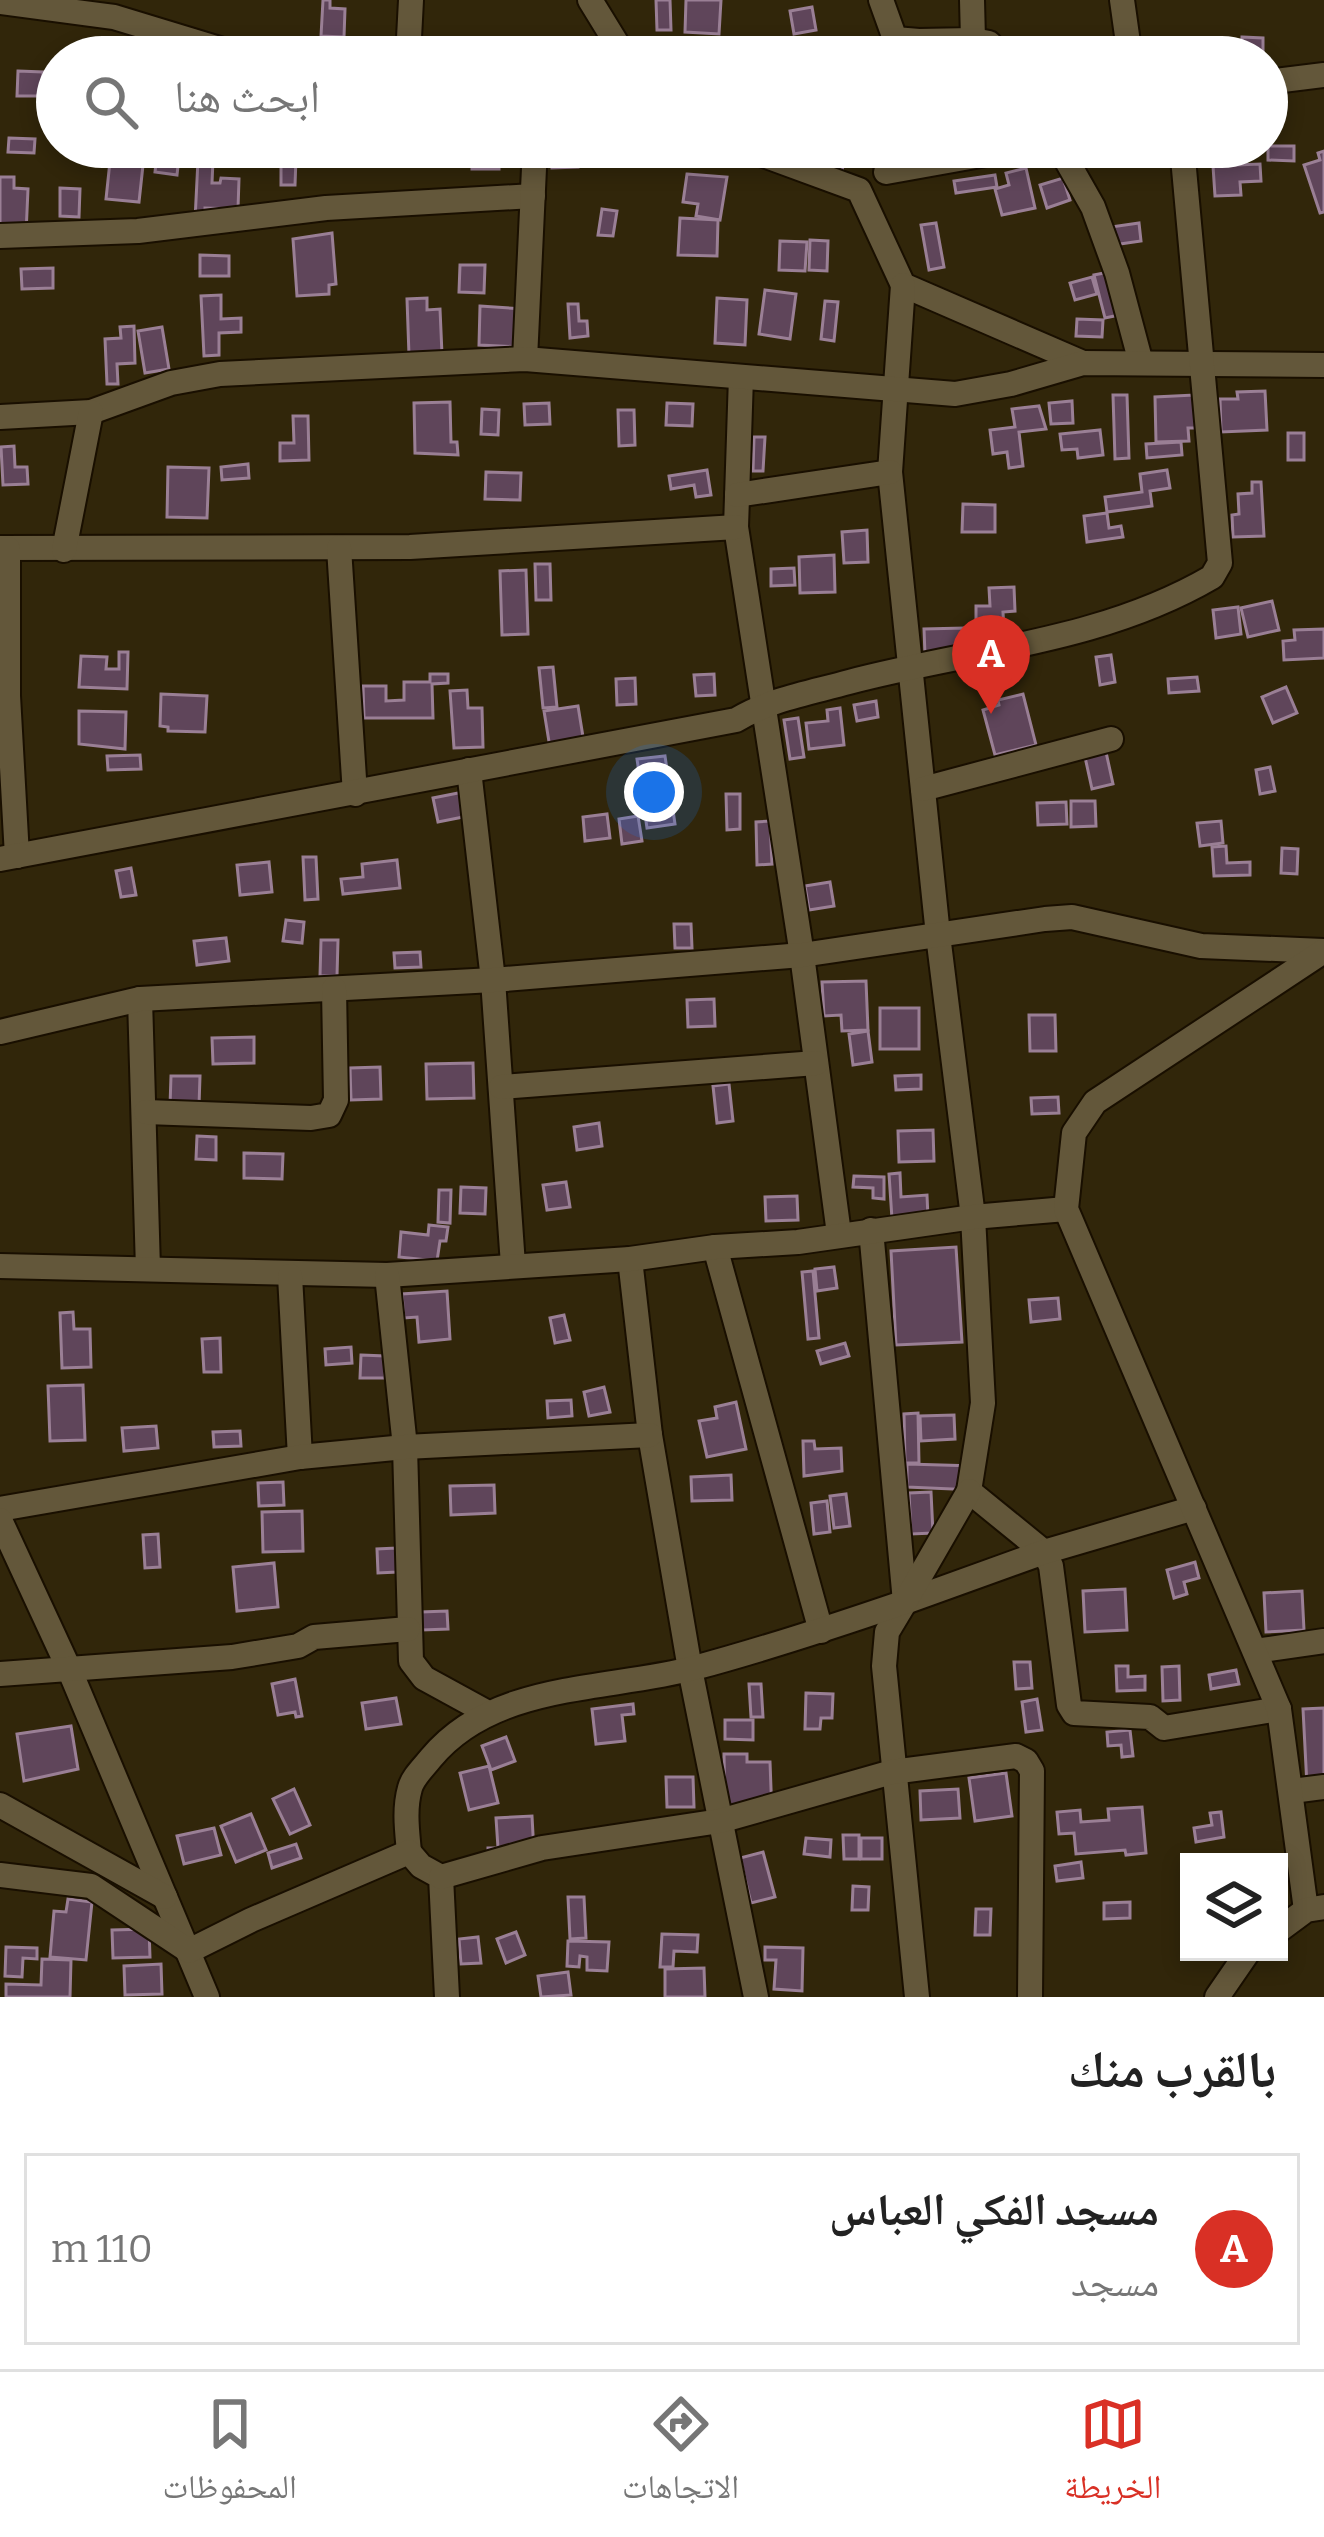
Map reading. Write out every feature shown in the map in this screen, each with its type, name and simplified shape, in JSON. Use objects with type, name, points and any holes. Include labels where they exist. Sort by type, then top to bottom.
[{"type":"street","points":[[409,36],[411,0]]},
{"type":"street","points":[[590,0],[612,36]]},
{"type":"street","points":[[881,0],[894,36]]},
{"type":"street","points":[[972,0],[973,36]]},
{"type":"street","points":[[1122,0],[1127,36]]},
{"type":"street","points":[[0,2],[116,8],[188,36]]},
{"type":"street","points":[[1288,79],[1324,75]]},
{"type":"street","points":[[525,359],[534,168]]},
{"type":"street","points":[[799,168],[859,190],[903,285],[890,472],[973,1217],[983,1403],[969,1491],[887,1632],[884,1666],[916,1997]]},
{"type":"street","points":[[886,172],[888,168]]},
{"type":"street","points":[[859,190],[886,172],[908,168]]},
{"type":"street","points":[[1071,168],[1093,207],[1117,273],[1141,363]]},
{"type":"street","points":[[736,527],[410,547],[4,548],[8,857],[736,720],[763,704],[910,666],[1085,631],[1212,577],[1220,562],[1184,168]]},
{"type":"street","points":[[0,236],[138,231],[289,211],[533,196]]},
{"type":"street","points":[[903,285],[1083,363]]},
{"type":"street","points":[[0,417],[91,412],[171,383],[220,374],[525,359],[956,394],[1083,363],[1324,365]]},
{"type":"street","points":[[741,377],[736,527],[802,955],[839,1234]]},
{"type":"street","points":[[64,550],[91,412]]},
{"type":"street","points":[[737,495],[890,472]]},
{"type":"street","points":[[339,548],[355,794]]},
{"type":"street","points":[[923,789],[1111,739]]},
{"type":"street","points":[[469,770],[493,980],[513,1265]]},
{"type":"street","points":[[0,1032],[140,999],[493,980],[802,955],[1072,917],[1201,946],[1324,951]]},
{"type":"street","points":[[1288,1924],[1315,1908],[1279,1709],[1066,1209],[1074,1132],[1095,1102],[1324,951]]},
{"type":"street","points":[[146,1112],[329,1115],[336,1100],[334,989]]},
{"type":"street","points":[[140,999],[148,1269]]},
{"type":"street","points":[[501,1087],[816,1063]]},
{"type":"street","points":[[0,1266],[387,1275],[630,1259],[1066,1209]]},
{"type":"street","points":[[871,1230],[904,1602]]},
{"type":"street","points":[[715,1247],[820,1631]]},
{"type":"street","points":[[630,1259],[650,1435],[690,1669],[756,1997]]},
{"type":"street","points":[[387,1275],[404,1447],[411,1661],[424,1678],[488,1713]]},
{"type":"street","points":[[290,1276],[300,1457]]},
{"type":"street","points":[[0,1509],[300,1457],[650,1435]]},
{"type":"street","points":[[969,1491],[1044,1552],[1055,1579],[1069,1706],[1074,1713],[1150,1717],[1164,1728],[1279,1709]]},
{"type":"street","points":[[1030,1997],[1032,1771],[1016,1756],[892,1772],[720,1821],[542,1848],[441,1876],[409,1852],[406,1811],[411,1783],[446,1740],[488,1713],[531,1698],[690,1669],[820,1631],[1044,1552],[1194,1508]]},
{"type":"street","points":[[0,1520],[70,1671],[207,1997]]},
{"type":"street","points":[[0,1674],[232,1657],[298,1646],[314,1637],[408,1629]]},
{"type":"street","points":[[1255,1651],[1324,1641]]},
{"type":"street","points":[[1292,1791],[1324,1787]]},
{"type":"street","points":[[0,1805],[165,1897]]},
{"type":"street","points":[[189,1951],[409,1852]]},
{"type":"street","points":[[0,1875],[91,1886],[189,1951]]},
{"type":"street","points":[[441,1876],[447,1997]]},
{"type":"street","points":[[1216,1997],[1242,1961]]},
{"type":"building","points":[[323,0],[330,0],[330,8],[345,9],[344,36],[321,36]]},
{"type":"building","points":[[656,0],[670,0],[671,30],[657,30]]},
{"type":"building","points":[[686,0],[721,0],[719,34],[685,32]]},
{"type":"building","points":[[812,7],[816,30],[794,34],[790,11]]},
{"type":"building","points":[[18,71],[36,72],[36,96],[17,96]]},
{"type":"building","points":[[9,138],[35,139],[34,153],[8,152]]},
{"type":"building","points":[[1324,151],[1324,212],[1320,213],[1304,165],[1320,160],[1318,153]]},
{"type":"building","points":[[109,168],[143,168],[139,202],[106,199]]},
{"type":"building","points":[[155,168],[178,168],[177,175],[155,172]]},
{"type":"building","points":[[198,168],[213,168],[212,183],[220,183],[221,178],[239,179],[238,209],[205,208],[205,221],[195,220]]},
{"type":"building","points":[[281,168],[296,168],[295,185],[281,185]]},
{"type":"building","points":[[1026,168],[1035,208],[1002,215],[995,189],[1009,185],[1006,173]]},
{"type":"building","points":[[1213,168],[1260,168],[1261,181],[1240,182],[1241,195],[1215,196]]},
{"type":"building","points":[[687,174],[727,177],[720,220],[696,216],[698,204],[683,202]]},
{"type":"building","points":[[995,175],[997,187],[956,193],[954,181]]},
{"type":"building","points":[[0,177],[14,177],[14,188],[28,189],[26,234],[0,233]]},
{"type":"building","points":[[1063,178],[1070,200],[1047,208],[1040,185]]},
{"type":"building","points":[[60,188],[80,189],[79,217],[60,216]]},
{"type":"building","points":[[602,209],[617,211],[613,236],[598,235]]},
{"type":"building","points":[[680,218],[718,220],[717,256],[678,255]]},
{"type":"building","points":[[936,223],[944,267],[929,270],[921,225]]},
{"type":"building","points":[[1139,223],[1141,241],[1113,245],[1111,227]]},
{"type":"building","points":[[332,233],[336,284],[329,285],[329,294],[297,296],[293,239]]},
{"type":"building","points":[[810,240],[828,241],[827,271],[809,270]]},
{"type":"building","points":[[780,241],[807,242],[805,271],[779,270]]},
{"type":"building","points":[[200,255],[229,256],[229,276],[200,276]]},
{"type":"building","points":[[460,265],[485,265],[484,293],[459,292]]},
{"type":"building","points":[[53,268],[53,288],[22,289],[21,269]]},
{"type":"building","points":[[1109,272],[1119,315],[1105,318],[1094,275]]},
{"type":"building","points":[[1092,277],[1097,294],[1075,300],[1070,283]]},
{"type":"building","points":[[765,290],[796,294],[790,339],[759,334]]},
{"type":"building","points":[[221,295],[221,319],[241,318],[241,332],[219,333],[219,355],[204,356],[201,296]]},
{"type":"building","points":[[427,298],[427,310],[440,309],[442,354],[409,355],[407,299]]},
{"type":"building","points":[[717,298],[747,300],[745,345],[715,343]]},
{"type":"building","points":[[825,301],[838,302],[834,341],[821,339]]},
{"type":"building","points":[[568,304],[578,304],[579,321],[587,321],[588,336],[570,338]]},
{"type":"building","points":[[480,306],[524,309],[522,347],[479,345]]},
{"type":"building","points":[[1077,319],[1103,320],[1102,337],[1076,336]]},
{"type":"building","points":[[134,326],[135,363],[117,364],[118,384],[107,384],[105,339],[121,338],[120,327]]},
{"type":"building","points":[[162,327],[169,369],[145,373],[138,331]]},
{"type":"building","points":[[1265,391],[1267,430],[1221,432],[1220,399],[1238,399],[1237,392]]},
{"type":"building","points":[[1113,395],[1127,395],[1129,458],[1115,459]]},
{"type":"building","points":[[1194,395],[1196,428],[1188,428],[1189,441],[1156,442],[1155,397]]},
{"type":"building","points":[[1072,401],[1073,423],[1051,424],[1049,403]]},
{"type":"building","points":[[450,402],[451,442],[457,442],[458,455],[415,453],[414,403]]},
{"type":"building","points":[[549,403],[550,424],[525,425],[524,404]]},
{"type":"building","points":[[667,403],[693,404],[692,426],[666,425]]},
{"type":"building","points":[[1039,406],[1046,429],[1019,432],[1023,466],[1009,468],[1007,452],[993,454],[990,430],[1015,427],[1012,409]]},
{"type":"building","points":[[482,409],[499,410],[498,435],[481,434]]},
{"type":"building","points":[[618,410],[634,410],[635,445],[619,446]]},
{"type":"building","points":[[293,416],[308,416],[309,460],[280,461],[280,443],[294,443]]},
{"type":"building","points":[[1100,430],[1103,455],[1078,458],[1077,449],[1062,450],[1060,434]]},
{"type":"building","points":[[1288,433],[1304,433],[1304,460],[1288,460]]},
{"type":"building","points":[[754,437],[765,437],[763,471],[753,471]]},
{"type":"building","points":[[1181,442],[1182,455],[1147,458],[1146,444]]},
{"type":"building","points":[[14,446],[15,467],[27,467],[28,484],[3,485],[1,447]]},
{"type":"building","points":[[248,464],[249,478],[222,480],[221,467]]},
{"type":"building","points":[[168,467],[209,468],[207,518],[167,517]]},
{"type":"building","points":[[707,470],[711,495],[696,497],[694,485],[671,489],[669,476]]},
{"type":"building","points":[[1167,470],[1170,488],[1150,491],[1152,506],[1107,512],[1105,497],[1142,492],[1140,474]]},
{"type":"building","points":[[486,472],[521,473],[520,500],[485,499]]},
{"type":"building","points":[[1252,482],[1261,482],[1264,536],[1233,537],[1238,494],[1252,493]]},
{"type":"building","points":[[963,504],[995,505],[995,532],[962,532]]},
{"type":"building","points":[[1107,513],[1109,528],[1121,526],[1123,537],[1087,542],[1084,516]]},
{"type":"building","points":[[867,530],[868,562],[844,563],[842,532]]},
{"type":"building","points":[[834,555],[835,592],[800,593],[799,557]]},
{"type":"building","points":[[535,564],[550,564],[551,600],[536,600]]},
{"type":"building","points":[[794,568],[795,585],[771,586],[771,569]]},
{"type":"building","points":[[526,570],[528,634],[502,635],[500,571]]},
{"type":"building","points":[[1014,587],[1015,611],[1003,612],[1004,631],[976,632],[976,606],[990,606],[989,588]]},
{"type":"building","points":[[1272,601],[1279,630],[1248,637],[1241,608]]},
{"type":"building","points":[[1238,607],[1241,634],[1216,638],[1213,610]]},
{"type":"building","points":[[964,628],[965,654],[925,655],[924,629]]},
{"type":"building","points":[[1324,629],[1324,658],[1284,660],[1283,641],[1295,640],[1294,630]]},
{"type":"building","points":[[119,652],[128,652],[127,689],[79,687],[81,656],[107,657],[106,669],[119,669]]},
{"type":"building","points":[[1111,655],[1115,682],[1100,685],[1096,657]]},
{"type":"building","points":[[553,667],[557,707],[543,708],[539,668]]},
{"type":"building","points":[[430,674],[448,674],[448,683],[432,684],[433,718],[364,718],[363,686],[386,686],[386,701],[404,700],[404,682],[430,682]]},
{"type":"building","points":[[714,674],[715,695],[696,696],[694,675]]},
{"type":"building","points":[[1197,677],[1199,691],[1169,693],[1168,679]]},
{"type":"building","points":[[635,678],[636,704],[617,705],[616,679]]},
{"type":"building","points":[[1286,687],[1297,713],[1273,723],[1262,697]]},
{"type":"building","points":[[467,690],[468,708],[482,708],[483,747],[454,748],[450,691]]},
{"type":"building","points":[[161,694],[207,696],[205,732],[168,731],[160,726]]},
{"type":"building","points":[[1023,694],[1036,745],[995,755],[983,710],[999,705],[998,700]]},
{"type":"building","points":[[876,701],[878,717],[857,721],[854,705]]},
{"type":"building","points":[[578,706],[585,749],[551,754],[544,711]]},
{"type":"building","points":[[840,708],[844,745],[809,749],[806,723],[828,721],[827,710]]},
{"type":"building","points":[[79,711],[126,712],[125,749],[79,744]]},
{"type":"building","points":[[798,718],[804,757],[790,759],[784,720]]},
{"type":"building","points":[[1106,752],[1113,784],[1092,789],[1085,757]]},
{"type":"building","points":[[140,755],[141,769],[108,770],[107,756]]},
{"type":"building","points":[[665,756],[675,824],[647,828],[637,759]]},
{"type":"building","points":[[1270,767],[1275,791],[1260,794],[1256,770]]},
{"type":"building","points":[[463,792],[468,816],[438,822],[433,798]]},
{"type":"building","points":[[726,794],[740,794],[740,829],[727,830]]},
{"type":"building","points":[[1071,801],[1095,801],[1096,826],[1071,827]]},
{"type":"building","points":[[1066,802],[1067,824],[1038,825],[1037,803]]},
{"type":"building","points":[[607,814],[610,838],[585,841],[583,817]]},
{"type":"building","points":[[638,816],[642,841],[622,844],[619,819]]},
{"type":"building","points":[[770,821],[772,864],[757,865],[756,822]]},
{"type":"building","points":[[1221,821],[1223,843],[1200,846],[1197,823]]},
{"type":"building","points":[[1226,846],[1227,863],[1250,862],[1250,875],[1214,876],[1212,847]]},
{"type":"building","points":[[1282,848],[1298,849],[1297,874],[1281,873]]},
{"type":"building","points":[[303,857],[316,857],[318,899],[305,900]]},
{"type":"building","points":[[397,860],[400,888],[343,894],[341,879],[363,877],[362,864]]},
{"type":"building","points":[[269,862],[272,892],[240,895],[237,865]]},
{"type":"building","points":[[131,868],[136,895],[121,897],[116,871]]},
{"type":"building","points":[[830,882],[834,906],[809,910],[805,886]]},
{"type":"building","points":[[286,920],[304,922],[302,943],[283,941]]},
{"type":"building","points":[[674,924],[691,924],[692,948],[675,948]]},
{"type":"building","points":[[226,938],[229,961],[197,965],[194,941]]},
{"type":"building","points":[[321,940],[338,940],[337,976],[320,976]]},
{"type":"building","points":[[420,952],[421,967],[395,968],[394,953]]},
{"type":"building","points":[[866,981],[868,1030],[842,1031],[841,1015],[824,1016],[822,982]]},
{"type":"building","points":[[714,999],[715,1026],[688,1027],[687,1000]]},
{"type":"building","points":[[880,1008],[919,1008],[919,1049],[880,1049]]},
{"type":"building","points":[[1029,1015],[1055,1015],[1056,1051],[1030,1051]]},
{"type":"building","points":[[868,1031],[872,1062],[853,1065],[849,1034]]},
{"type":"building","points":[[254,1037],[254,1063],[213,1064],[212,1038]]},
{"type":"building","points":[[473,1063],[474,1098],[427,1099],[426,1064]]},
{"type":"building","points":[[380,1067],[381,1099],[351,1100],[350,1068]]},
{"type":"building","points":[[921,1075],[921,1089],[896,1090],[895,1076]]},
{"type":"building","points":[[171,1076],[200,1076],[199,1106],[170,1106]]},
{"type":"building","points":[[729,1084],[733,1121],[717,1123],[713,1086]]},
{"type":"building","points":[[1058,1097],[1059,1113],[1032,1114],[1031,1098]]},
{"type":"building","points":[[599,1123],[602,1146],[577,1150],[574,1127]]},
{"type":"building","points":[[933,1130],[934,1161],[899,1162],[898,1131]]},
{"type":"building","points":[[197,1136],[216,1137],[216,1160],[196,1159]]},
{"type":"building","points":[[244,1153],[283,1154],[282,1179],[244,1178]]},
{"type":"building","points":[[900,1173],[901,1197],[927,1195],[928,1218],[892,1219],[889,1174]]},
{"type":"building","points":[[854,1176],[884,1177],[884,1199],[873,1198],[873,1188],[853,1187]]},
{"type":"building","points":[[566,1182],[570,1207],[547,1210],[543,1185]]},
{"type":"building","points":[[461,1187],[486,1188],[485,1214],[460,1213]]},
{"type":"building","points":[[439,1190],[451,1190],[450,1223],[438,1222]]},
{"type":"building","points":[[797,1196],[798,1220],[766,1221],[765,1197]]},
{"type":"building","points":[[429,1225],[448,1227],[437,1261],[399,1257],[401,1232],[428,1235]]},
{"type":"building","points":[[956,1247],[962,1342],[896,1345],[891,1251]]},
{"type":"building","points":[[834,1267],[837,1288],[817,1291],[815,1269]]},
{"type":"building","points":[[813,1271],[819,1338],[808,1339],[802,1272]]},
{"type":"building","points":[[447,1291],[450,1339],[419,1342],[417,1317],[404,1318],[402,1294]]},
{"type":"building","points":[[1058,1298],[1060,1319],[1031,1322],[1029,1300]]},
{"type":"building","points":[[73,1312],[74,1329],[90,1329],[91,1367],[62,1368],[60,1313]]},
{"type":"building","points":[[564,1315],[570,1340],[555,1343],[550,1318]]},
{"type":"building","points":[[220,1338],[221,1372],[204,1372],[202,1339]]},
{"type":"building","points":[[845,1343],[849,1356],[821,1364],[817,1351]]},
{"type":"building","points":[[351,1347],[352,1363],[326,1365],[325,1349]]},
{"type":"building","points":[[361,1355],[385,1356],[385,1378],[360,1378]]},
{"type":"building","points":[[83,1385],[85,1440],[50,1441],[48,1386]]},
{"type":"building","points":[[604,1387],[610,1412],[589,1416],[584,1392]]},
{"type":"building","points":[[571,1400],[572,1416],[548,1418],[547,1401]]},
{"type":"building","points":[[736,1402],[746,1449],[707,1457],[699,1421],[717,1418],[715,1407]]},
{"type":"building","points":[[918,1413],[919,1463],[905,1463],[904,1414]]},
{"type":"building","points":[[954,1415],[955,1439],[921,1441],[920,1416]]},
{"type":"building","points":[[156,1426],[158,1448],[124,1451],[122,1428]]},
{"type":"building","points":[[240,1431],[241,1446],[214,1447],[213,1432]]},
{"type":"building","points":[[803,1441],[814,1441],[815,1449],[841,1448],[842,1471],[804,1476]]},
{"type":"building","points":[[907,1464],[975,1466],[975,1490],[907,1487]]},
{"type":"building","points":[[731,1475],[732,1500],[692,1501],[691,1477]]},
{"type":"building","points":[[283,1482],[284,1505],[259,1506],[258,1483]]},
{"type":"building","points":[[494,1485],[495,1513],[451,1515],[450,1486]]},
{"type":"building","points":[[931,1492],[933,1533],[911,1534],[909,1493]]},
{"type":"building","points":[[846,1494],[850,1526],[834,1528],[830,1496]]},
{"type":"building","points":[[827,1501],[830,1532],[814,1534],[811,1503]]},
{"type":"building","points":[[302,1511],[303,1551],[263,1552],[262,1512]]},
{"type":"building","points":[[158,1534],[160,1567],[145,1568],[143,1535]]},
{"type":"building","points":[[396,1548],[397,1572],[378,1573],[377,1549]]},
{"type":"building","points":[[1195,1562],[1199,1578],[1184,1582],[1187,1594],[1174,1598],[1167,1570]]},
{"type":"building","points":[[274,1563],[278,1607],[237,1611],[233,1567]]},
{"type":"building","points":[[1125,1589],[1127,1630],[1085,1632],[1083,1591]]},
{"type":"building","points":[[1302,1591],[1304,1630],[1266,1632],[1264,1593]]},
{"type":"building","points":[[447,1611],[448,1629],[422,1630],[421,1612]]},
{"type":"building","points":[[1014,1662],[1030,1662],[1032,1688],[1016,1689]]},
{"type":"building","points":[[1116,1666],[1128,1666],[1128,1677],[1145,1676],[1145,1690],[1117,1691]]},
{"type":"building","points":[[1179,1666],[1180,1700],[1163,1701],[1162,1667]]},
{"type":"building","points":[[1236,1670],[1239,1684],[1211,1689],[1209,1675]]},
{"type":"building","points":[[295,1679],[302,1716],[296,1717],[295,1712],[278,1715],[272,1684]]},
{"type":"building","points":[[749,1684],[761,1684],[763,1717],[751,1717]]},
{"type":"building","points":[[806,1693],[833,1694],[832,1718],[821,1718],[820,1729],[805,1729]]},
{"type":"building","points":[[396,1698],[401,1724],[366,1729],[362,1703]]},
{"type":"building","points":[[1037,1699],[1042,1730],[1026,1732],[1022,1702]]},
{"type":"building","points":[[633,1704],[634,1714],[622,1715],[625,1741],[596,1744],[592,1709]]},
{"type":"building","points":[[1324,1708],[1324,1784],[1307,1786],[1303,1709]]},
{"type":"building","points":[[725,1720],[753,1720],[753,1740],[725,1739]]},
{"type":"building","points":[[71,1726],[78,1769],[24,1781],[17,1734]]},
{"type":"building","points":[[1130,1730],[1133,1756],[1122,1757],[1121,1745],[1108,1746],[1107,1732]]},
{"type":"building","points":[[506,1737],[515,1761],[491,1770],[482,1746]]},
{"type":"building","points":[[724,1754],[747,1754],[747,1762],[770,1762],[772,1815],[725,1816]]},
{"type":"building","points":[[489,1766],[498,1803],[469,1810],[460,1773]]},
{"type":"building","points":[[1006,1773],[1012,1816],[975,1821],[969,1778]]},
{"type":"building","points":[[666,1777],[693,1777],[694,1807],[667,1807]]},
{"type":"building","points":[[294,1789],[310,1825],[290,1834],[273,1799]]},
{"type":"building","points":[[958,1789],[960,1818],[921,1820],[920,1791]]},
{"type":"building","points":[[1142,1807],[1146,1853],[1076,1854],[1074,1833],[1059,1834],[1057,1812],[1080,1810],[1081,1822],[1109,1820],[1108,1809]]},
{"type":"building","points":[[1221,1812],[1224,1837],[1196,1842],[1194,1828],[1212,1825],[1210,1813]]},
{"type":"building","points":[[251,1814],[266,1850],[236,1862],[221,1826]]},
{"type":"building","points":[[532,1816],[534,1853],[488,1855],[488,1848],[498,1848],[496,1818]]},
{"type":"building","points":[[214,1828],[221,1855],[184,1864],[177,1836]]},
{"type":"building","points":[[843,1835],[859,1835],[859,1859],[844,1859]]},
{"type":"building","points":[[806,1838],[831,1840],[830,1857],[804,1854]]},
{"type":"building","points":[[861,1838],[882,1838],[882,1859],[861,1859]]},
{"type":"building","points":[[296,1844],[301,1858],[272,1868],[268,1853]]},
{"type":"building","points":[[763,1852],[775,1897],[751,1903],[740,1858]]},
{"type":"building","points":[[1081,1862],[1083,1878],[1057,1881],[1055,1866]]},
{"type":"building","points":[[853,1886],[869,1887],[868,1910],[852,1910]]},
{"type":"building","points":[[568,1897],[584,1897],[586,1938],[570,1939]]},
{"type":"building","points":[[68,1899],[92,1902],[86,1960],[50,1957],[54,1911],[66,1912]]},
{"type":"building","points":[[1130,1902],[1130,1918],[1104,1919],[1104,1903]]},
{"type":"building","points":[[976,1909],[991,1909],[990,1935],[975,1935]]},
{"type":"building","points":[[149,1929],[150,1957],[113,1958],[112,1930]]},
{"type":"building","points":[[516,1932],[525,1955],[506,1963],[497,1939]]},
{"type":"building","points":[[662,1934],[698,1935],[697,1952],[674,1951],[673,1967],[660,1967]]},
{"type":"building","points":[[478,1937],[481,1963],[461,1964],[459,1939]]},
{"type":"building","points":[[568,1941],[609,1942],[607,1971],[587,1970],[587,1957],[580,1956],[579,1967],[567,1966]]},
{"type":"building","points":[[6,1947],[37,1948],[37,1959],[23,1958],[22,1977],[5,1976]]},
{"type":"building","points":[[765,1947],[803,1948],[802,1991],[774,1989],[776,1960],[765,1960]]},
{"type":"building","points":[[42,1959],[71,1960],[70,1997],[6,1997],[6,1984],[41,1985]]},
{"type":"building","points":[[161,1964],[162,1994],[125,1995],[124,1966]]},
{"type":"building","points":[[704,1968],[705,1997],[665,1997],[665,1969]]},
{"type":"building","points":[[568,1972],[571,1995],[541,1997],[538,1976]]},
{"type":"place","name":"مسجد الفكي العباس","points":[[991,714]]}]
